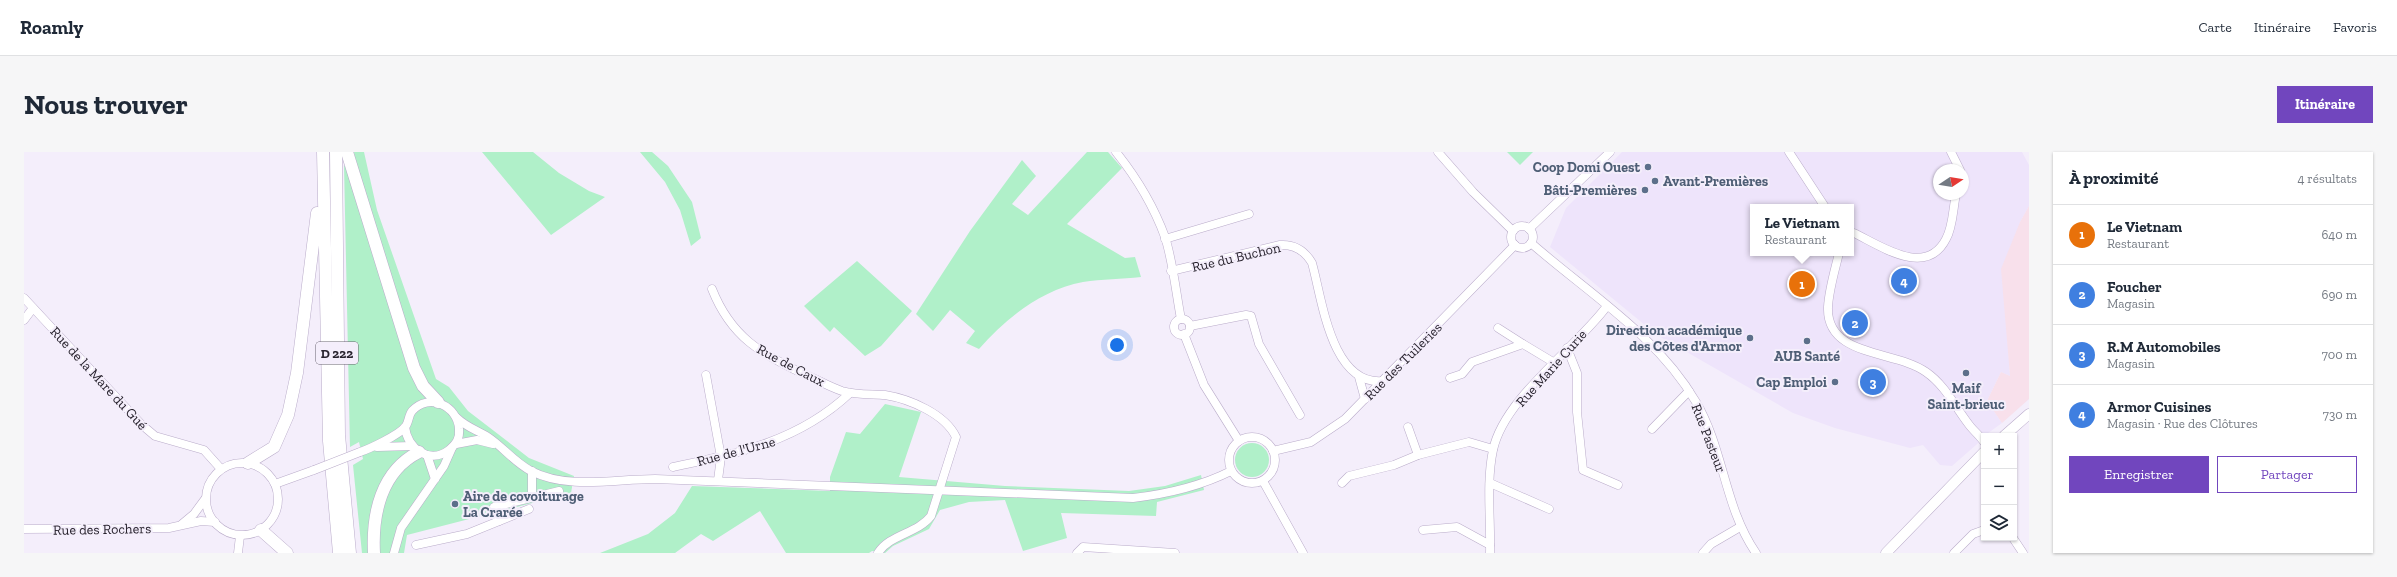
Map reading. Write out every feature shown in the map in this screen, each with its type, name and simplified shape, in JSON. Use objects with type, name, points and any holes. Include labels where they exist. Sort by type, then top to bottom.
[{"type":"highway","points":[[248,463],[274,447],[283,429],[291,404],[315,235],[322,152]]},
{"type":"highway","name":"D 222","points":[[322,152],[329,441],[339,553]]},
{"type":"highway","name":"D 222","points":[[336,152],[339,435],[350,553]]},
{"type":"highway","points":[[347,152],[414,368],[423,386],[438,402]]},
{"type":"highway","points":[[374,553],[376,514],[385,485],[398,467],[408,458],[420,451]]},
{"type":"highway","points":[[261,530],[287,553]]},
{"type":"main road","points":[[2007,433],[2029,414]]},
{"type":"main road","points":[[1886,553],[1981,455]]},
{"type":"street","points":[[1116,152],[1129,168],[1148,200],[1165,239],[1181,319]]},
{"type":"street","points":[[1438,152],[1473,192],[1514,231]]},
{"type":"street","points":[[1529,229],[1610,152]]},
{"type":"street","points":[[1789,152],[1823,204]]},
{"type":"street","points":[[1951,152],[1957,164]]},
{"type":"street","points":[[1854,232],[1908,258],[1921,258],[1929,255],[1947,238],[1955,200]]},
{"type":"street","points":[[1165,239],[1249,214]]},
{"type":"street","points":[[1519,227],[1529,229],[1532,234],[1531,243],[1523,248],[1515,245],[1512,238],[1514,231],[1519,227]]},
{"type":"street","name":"Rue Pasteur","points":[[1531,243],[1628,322],[1658,352],[1689,391],[1696,402],[1708,428],[1731,506],[1740,526],[1756,553]]},
{"type":"street","name":"Rue du Buchon","points":[[1172,271],[1280,245],[1296,248],[1308,257],[1312,263],[1330,339],[1349,366],[1359,376],[1365,399]]},
{"type":"street","name":"Rue des Tuileries","points":[[1273,451],[1302,446],[1320,438],[1345,419],[1515,245]]},
{"type":"street","points":[[1838,256],[1828,308],[1830,319],[1839,337],[1853,348],[1910,362],[1926,372],[1942,386],[1970,426],[1981,439]]},
{"type":"street","name":"Rue de Caux","points":[[712,289],[721,310],[731,325],[768,356],[791,368],[850,393]]},
{"type":"street","name":"Rue de la Mare du Gué","points":[[24,298],[142,425],[155,436],[204,450],[221,469]]},
{"type":"street","name":"Rue Marie Curie","points":[[1490,549],[1490,483],[1494,449],[1498,435],[1516,407],[1553,362],[1607,306]]},
{"type":"street","points":[[24,320],[33,308]]},
{"type":"street","points":[[1190,326],[1246,315],[1251,316],[1262,351],[1300,415]]},
{"type":"street","points":[[1184,334],[1177,332],[1174,328],[1176,321],[1181,319],[1187,321],[1190,326]]},
{"type":"street","points":[[1184,334],[1188,332],[1190,326]]},
{"type":"street","points":[[1498,328],[1553,362]]},
{"type":"street","points":[[1184,334],[1204,385],[1239,441]]},
{"type":"street","points":[[1450,378],[1462,374],[1472,362],[1523,344]]},
{"type":"street","points":[[1567,348],[1577,373],[1577,412],[1583,470],[1618,486]]},
{"type":"street","points":[[706,375],[721,457],[718,480]]},
{"type":"street","points":[[1359,376],[1371,382],[1383,381]]},
{"type":"street","points":[[1652,429],[1689,391]]},
{"type":"street","points":[[850,393],[886,396],[912,403],[927,410],[952,428],[956,437],[941,489],[931,516],[924,526],[886,544],[878,553]]},
{"type":"street","name":"Rue de l'Urne","points":[[674,467],[758,448],[792,433],[838,404],[850,393]]},
{"type":"street","points":[[435,479],[420,451],[406,436],[406,427],[410,414],[420,405],[438,402],[450,409],[464,424],[489,438],[494,444],[532,471],[551,478],[578,482],[625,479],[718,480],[1133,498],[1159,495],[1206,481],[1231,471]]},
{"type":"street","points":[[394,553],[401,528],[444,466],[454,446],[459,431],[457,418]]},
{"type":"street","points":[[1408,426],[1418,455]]},
{"type":"street","points":[[275,484],[374,447],[406,427]]},
{"type":"street","points":[[1255,437],[1269,444],[1273,451],[1274,468],[1263,481],[1254,483],[1245,482],[1237,478],[1231,471],[1229,454],[1239,441],[1255,437]]},
{"type":"street","points":[[374,447],[420,451],[438,455],[454,446],[477,440],[494,444]]},
{"type":"street","points":[[1342,483],[1349,476],[1394,465],[1418,455],[1469,442],[1494,449]]},
{"type":"street","points":[[248,463],[265,470],[275,484],[278,494],[277,510],[271,521],[261,530],[240,536],[227,532],[215,522],[208,512],[206,499],[210,482],[221,469],[234,464],[248,463]]},
{"type":"street","points":[[532,471],[532,497]]},
{"type":"street","points":[[1263,481],[1303,553]]},
{"type":"street","points":[[1490,483],[1549,509]]},
{"type":"street","points":[[499,521],[494,506],[559,491]]},
{"type":"street","points":[[179,526],[194,514],[206,499]]},
{"type":"street","points":[[416,545],[467,534],[529,509]]},
{"type":"street","name":"Rue des Rochers","points":[[24,530],[79,530],[179,526],[201,521],[215,522]]},
{"type":"street","points":[[1703,553],[1711,544],[1740,526]]},
{"type":"street","points":[[1423,530],[1457,527],[1490,549]]},
{"type":"street","points":[[1954,553],[1973,534],[1981,531]]},
{"type":"street","points":[[238,553],[240,536]]},
{"type":"street","points":[[2016,541],[2022,553]]},
{"type":"street","points":[[1077,553],[1083,548],[1175,553]]},
{"type":"shaded area","points":[[1622,152],[2022,152],[2029,165],[2029,206],[2020,222],[2007,331],[2010,376],[2001,372],[1987,401],[2002,423],[1988,433],[1981,433],[1981,441],[1952,466],[1940,465],[1923,445],[1910,448],[1835,428],[1793,413],[1657,335],[1550,247],[1566,208]]},
{"type":"shaded area","points":[[2029,206],[2029,399],[2002,423],[1987,401],[2001,372],[2010,376],[2001,269],[2020,222]]},
{"type":"green space","points":[[354,152],[364,152],[377,210],[436,379],[449,387],[468,411],[529,458],[574,476],[571,493],[407,535],[404,553],[362,553],[353,465],[363,459],[359,442],[350,447],[344,166],[355,162]]},
{"type":"green space","points":[[482,152],[533,152],[559,173],[589,191],[605,197],[551,235]]},
{"type":"green space","points":[[640,152],[652,152],[668,166],[692,202],[701,238],[691,246],[680,210],[665,182]]},
{"type":"green space","points":[[1087,152],[1108,152],[1122,168],[1067,224],[1125,258],[1135,257],[1141,277],[1083,282],[1053,291],[1025,307],[1013,316],[979,349],[966,343],[975,331],[950,310],[933,331],[916,314],[970,231],[1022,160],[1036,176],[1012,204],[1028,215]]},
{"type":"green space","points":[[1507,152],[1533,152],[1520,165]]},
{"type":"green space","points":[[857,261],[912,311],[881,346],[865,356],[834,327],[830,332],[804,306]]},
{"type":"green space","points":[[885,404],[921,412],[899,477],[1005,486],[1129,491],[1165,486],[1201,475],[1204,490],[1157,502],[1156,516],[1061,513],[1067,538],[1023,551],[1005,500],[969,502],[940,510],[929,529],[893,546],[885,553],[872,551],[869,553],[786,553],[760,511],[713,541],[701,534],[675,553],[600,553],[648,534],[675,513],[692,486],[830,491],[830,477],[846,432],[860,434]]},
{"type":"green space","points":[[1255,443],[1262,445],[1267,450],[1269,460],[1267,470],[1262,475],[1249,477],[1242,475],[1237,470],[1235,457],[1237,450],[1242,445]]},
{"type":"place","name":"Coop Domi Ouest","points":[[1648,167]]},
{"type":"place","name":"Avant-Premières","points":[[1655,181]]},
{"type":"place","name":"Bâti-Premières","points":[[1645,190]]},
{"type":"place","name":"Armor Cuisines","points":[[1904,281]]},
{"type":"place","name":"Le Vietnam","points":[[1802,284]]},
{"type":"place","name":"Foucher","points":[[1855,323]]},
{"type":"place","name":"Direction académique des Côtes d'Armor","points":[[1750,338]]},
{"type":"place","name":"AUB Santé","points":[[1807,341]]},
{"type":"place","name":"Maif Saint-brieuc","points":[[1966,373]]},
{"type":"place","name":"Cap Emploi","points":[[1835,382]]},
{"type":"place","name":"R.M Automobiles","points":[[1873,382]]},
{"type":"place","name":"Aire de covoiturage La Crarée","points":[[455,504]]}]
